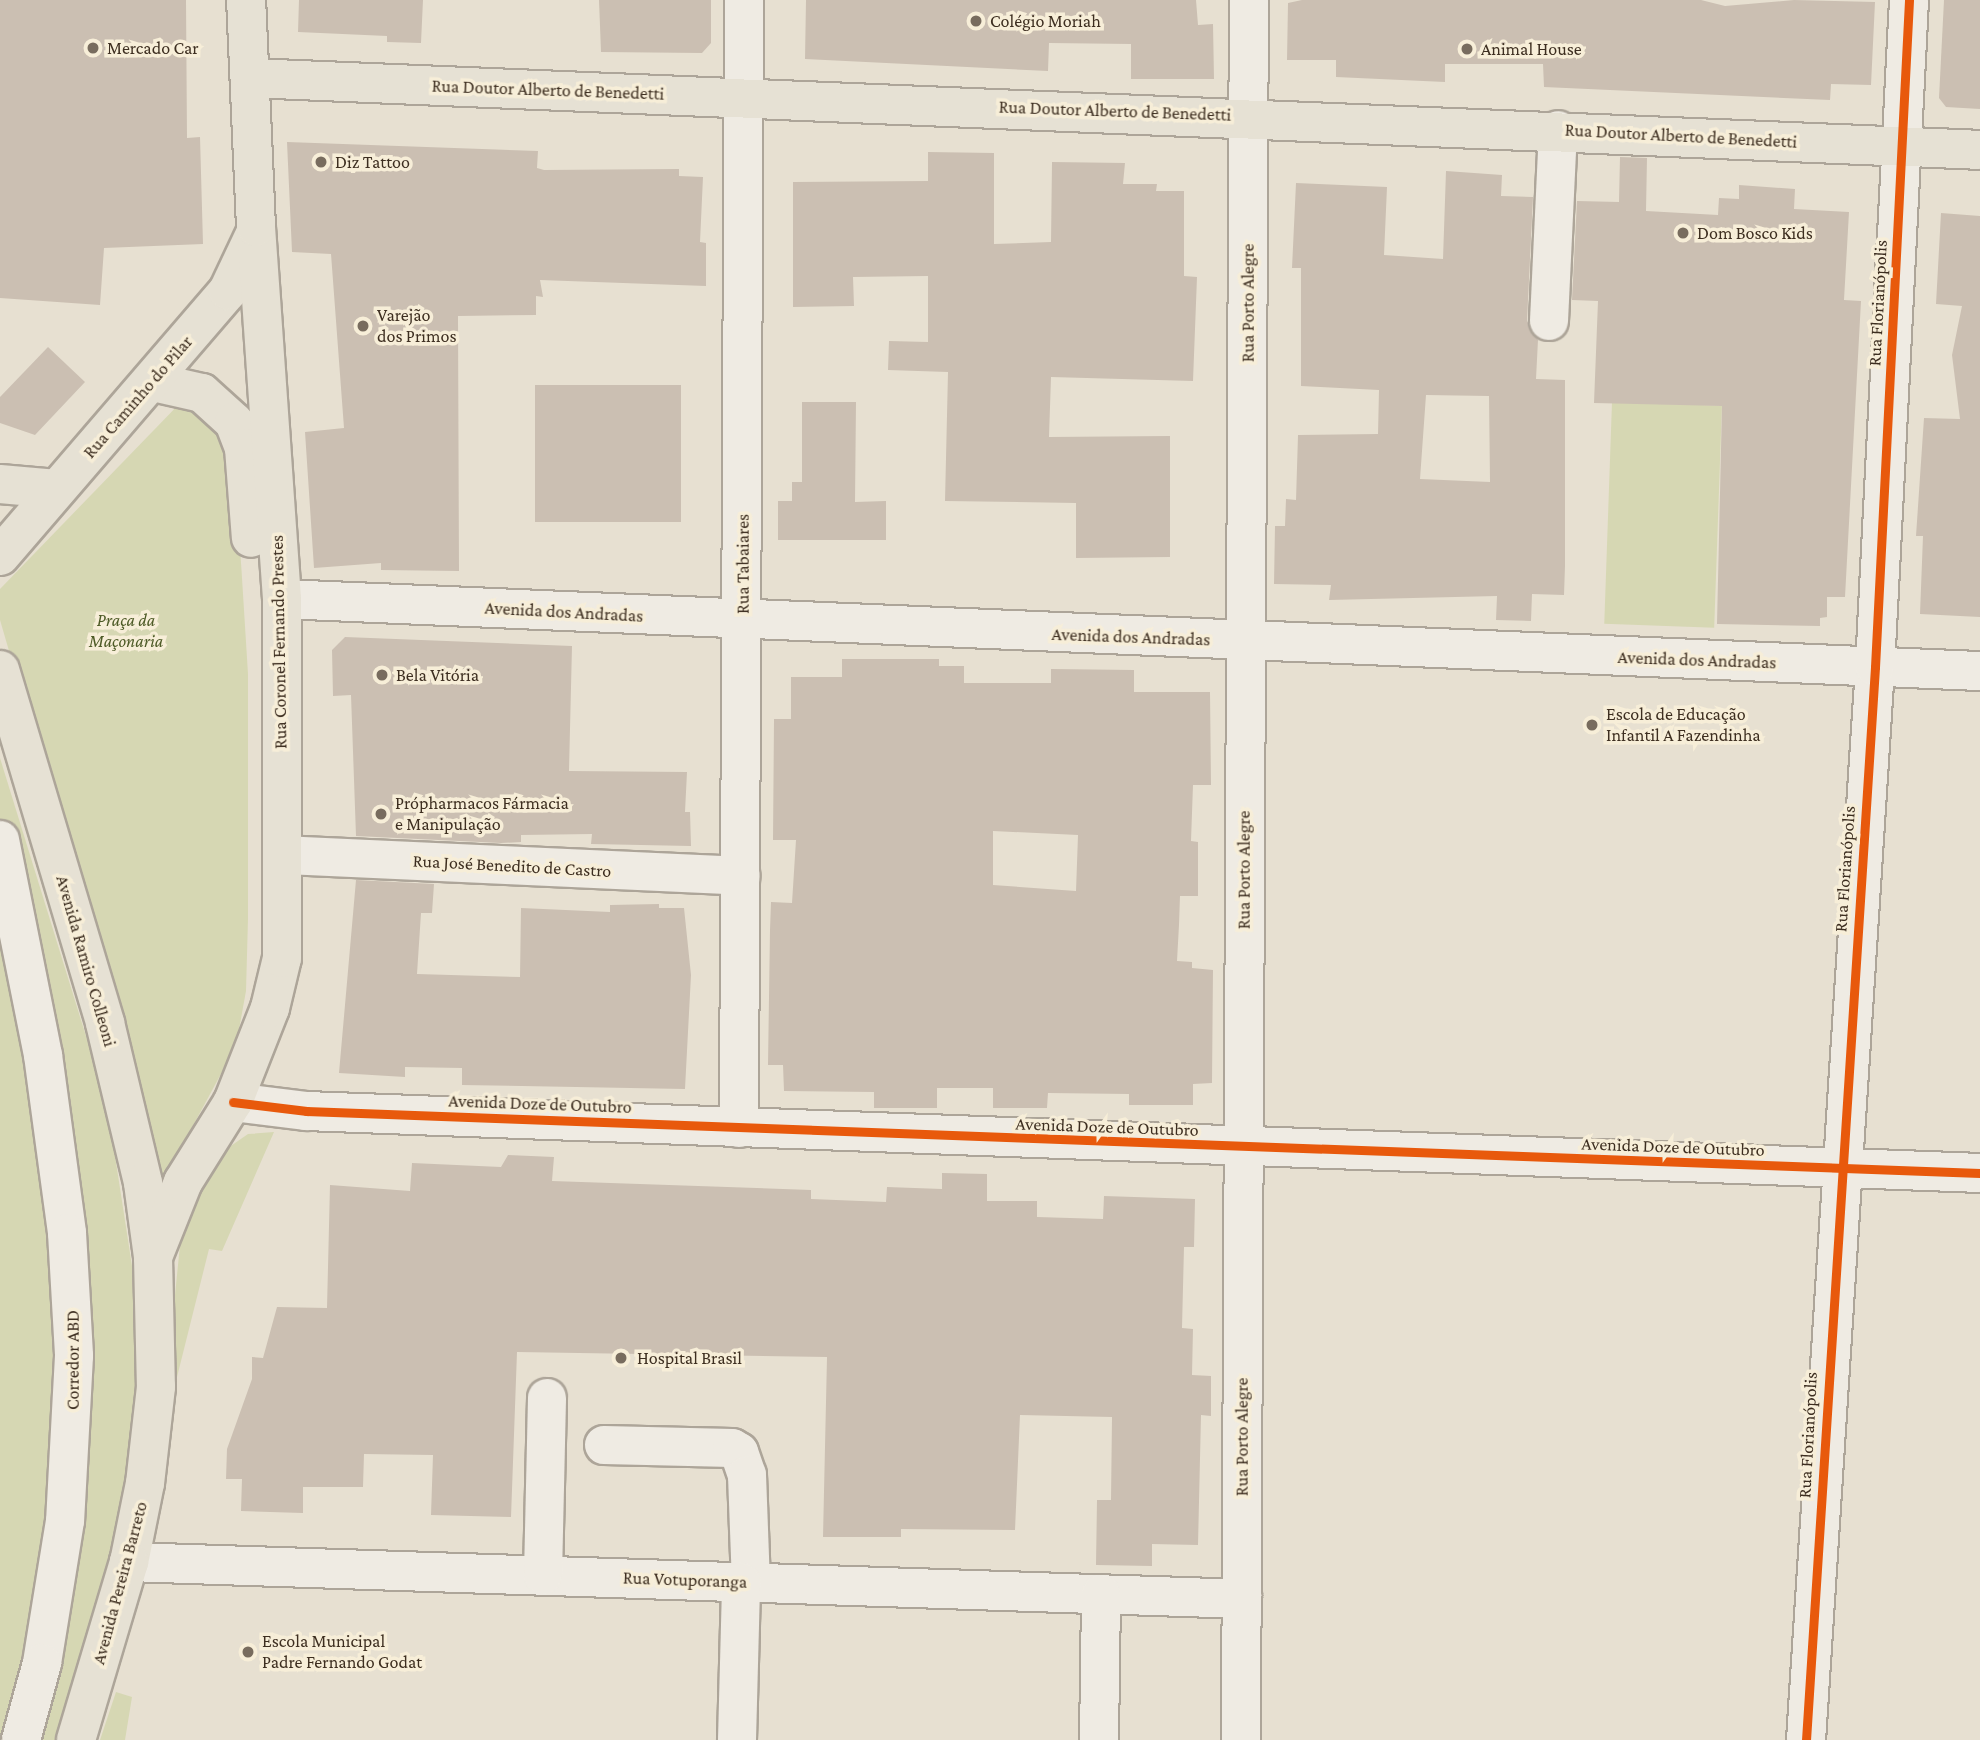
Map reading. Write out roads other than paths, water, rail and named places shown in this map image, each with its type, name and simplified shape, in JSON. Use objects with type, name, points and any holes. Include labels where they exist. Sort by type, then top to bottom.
[{"type":"main road","name":"Rua Coronel Fernando Prestes","points":[[153,1257],[183,1182],[233,1102],[278,980],[283,856],[282,599],[256,227],[246,0]]},
{"type":"main road","name":"Rua Doutor Alberto de Benedetti","points":[[250,78],[1249,116],[1980,150]]},
{"type":"main road","name":"Rua Caminho do Pilar","points":[[0,556],[153,382],[228,291],[250,251],[256,227]]},
{"type":"main road","points":[[153,382],[188,388],[214,400],[240,436],[266,678],[281,741]]},
{"type":"main road","points":[[0,484],[57,489]]},
{"type":"main road","name":"Avenida Ramiro Colleoni","points":[[0,670],[105,1023],[143,1183],[153,1257]]},
{"type":"main road","name":"Avenida Pereira Barreto","points":[[76,1740],[129,1562],[152,1438],[153,1257]]},
{"type":"street","name":"Rua Tabaiares","points":[[739,1128],[744,0]]},
{"type":"street","name":"Rua Porto Alegre","points":[[1241,1740],[1249,0]]},
{"type":"street","name":"Rua Florianópolis","points":[[1806,1740],[1840,1168],[1875,667],[1909,0]]},
{"type":"street","points":[[1549,321],[1558,130]]},
{"type":"street","name":"Avenida dos Andradas","points":[[282,599],[1980,671]]},
{"type":"street","name":"Corredor ABD","points":[[0,840],[15,984],[68,1233],[74,1356],[72,1458],[63,1533],[43,1663],[21,1740]]},
{"type":"street","name":"Rua José Benedito de Castro","points":[[283,856],[741,876]]},
{"type":"street","points":[[0,942],[15,984]]},
{"type":"street","name":"Avenida Doze de Outubro","points":[[233,1102],[320,1111],[1243,1149],[1980,1173]]},
{"type":"street","points":[[543,1576],[547,1398]]},
{"type":"street","points":[[604,1445],[732,1448],[739,1452],[747,1475],[746,1583],[737,1740]]},
{"type":"street","name":"Rua Votuporanga","points":[[129,1562],[1242,1599]]},
{"type":"street","points":[[1099,1740],[1101,1594]]},
{"type":"place","name":"Colégio Moriah","points":[[976,21]]},
{"type":"place","name":"Mercado Car","points":[[93,48]]},
{"type":"place","name":"Animal House","points":[[1467,49]]},
{"type":"place","name":"Diz Tattoo","points":[[321,162]]},
{"type":"place","name":"Dom Bosco Kids","points":[[1683,233]]},
{"type":"place","name":"Varejão dos Primos","points":[[363,326]]},
{"type":"place","name":"Bela Vitória","points":[[382,675]]},
{"type":"place","name":"Escola de Educação Infantil A Fazendinha","points":[[1592,725]]},
{"type":"place","name":"Própharmacos Fármacia e Manipulação","points":[[381,814]]},
{"type":"place","name":"Hospital Brasil","points":[[621,1358]]},
{"type":"place","name":"Escola Municipal Padre Fernando Godat","points":[[248,1652]]},
{"type":"park label","name":"Praça da Maçonaria","points":[[126,631]]}]
